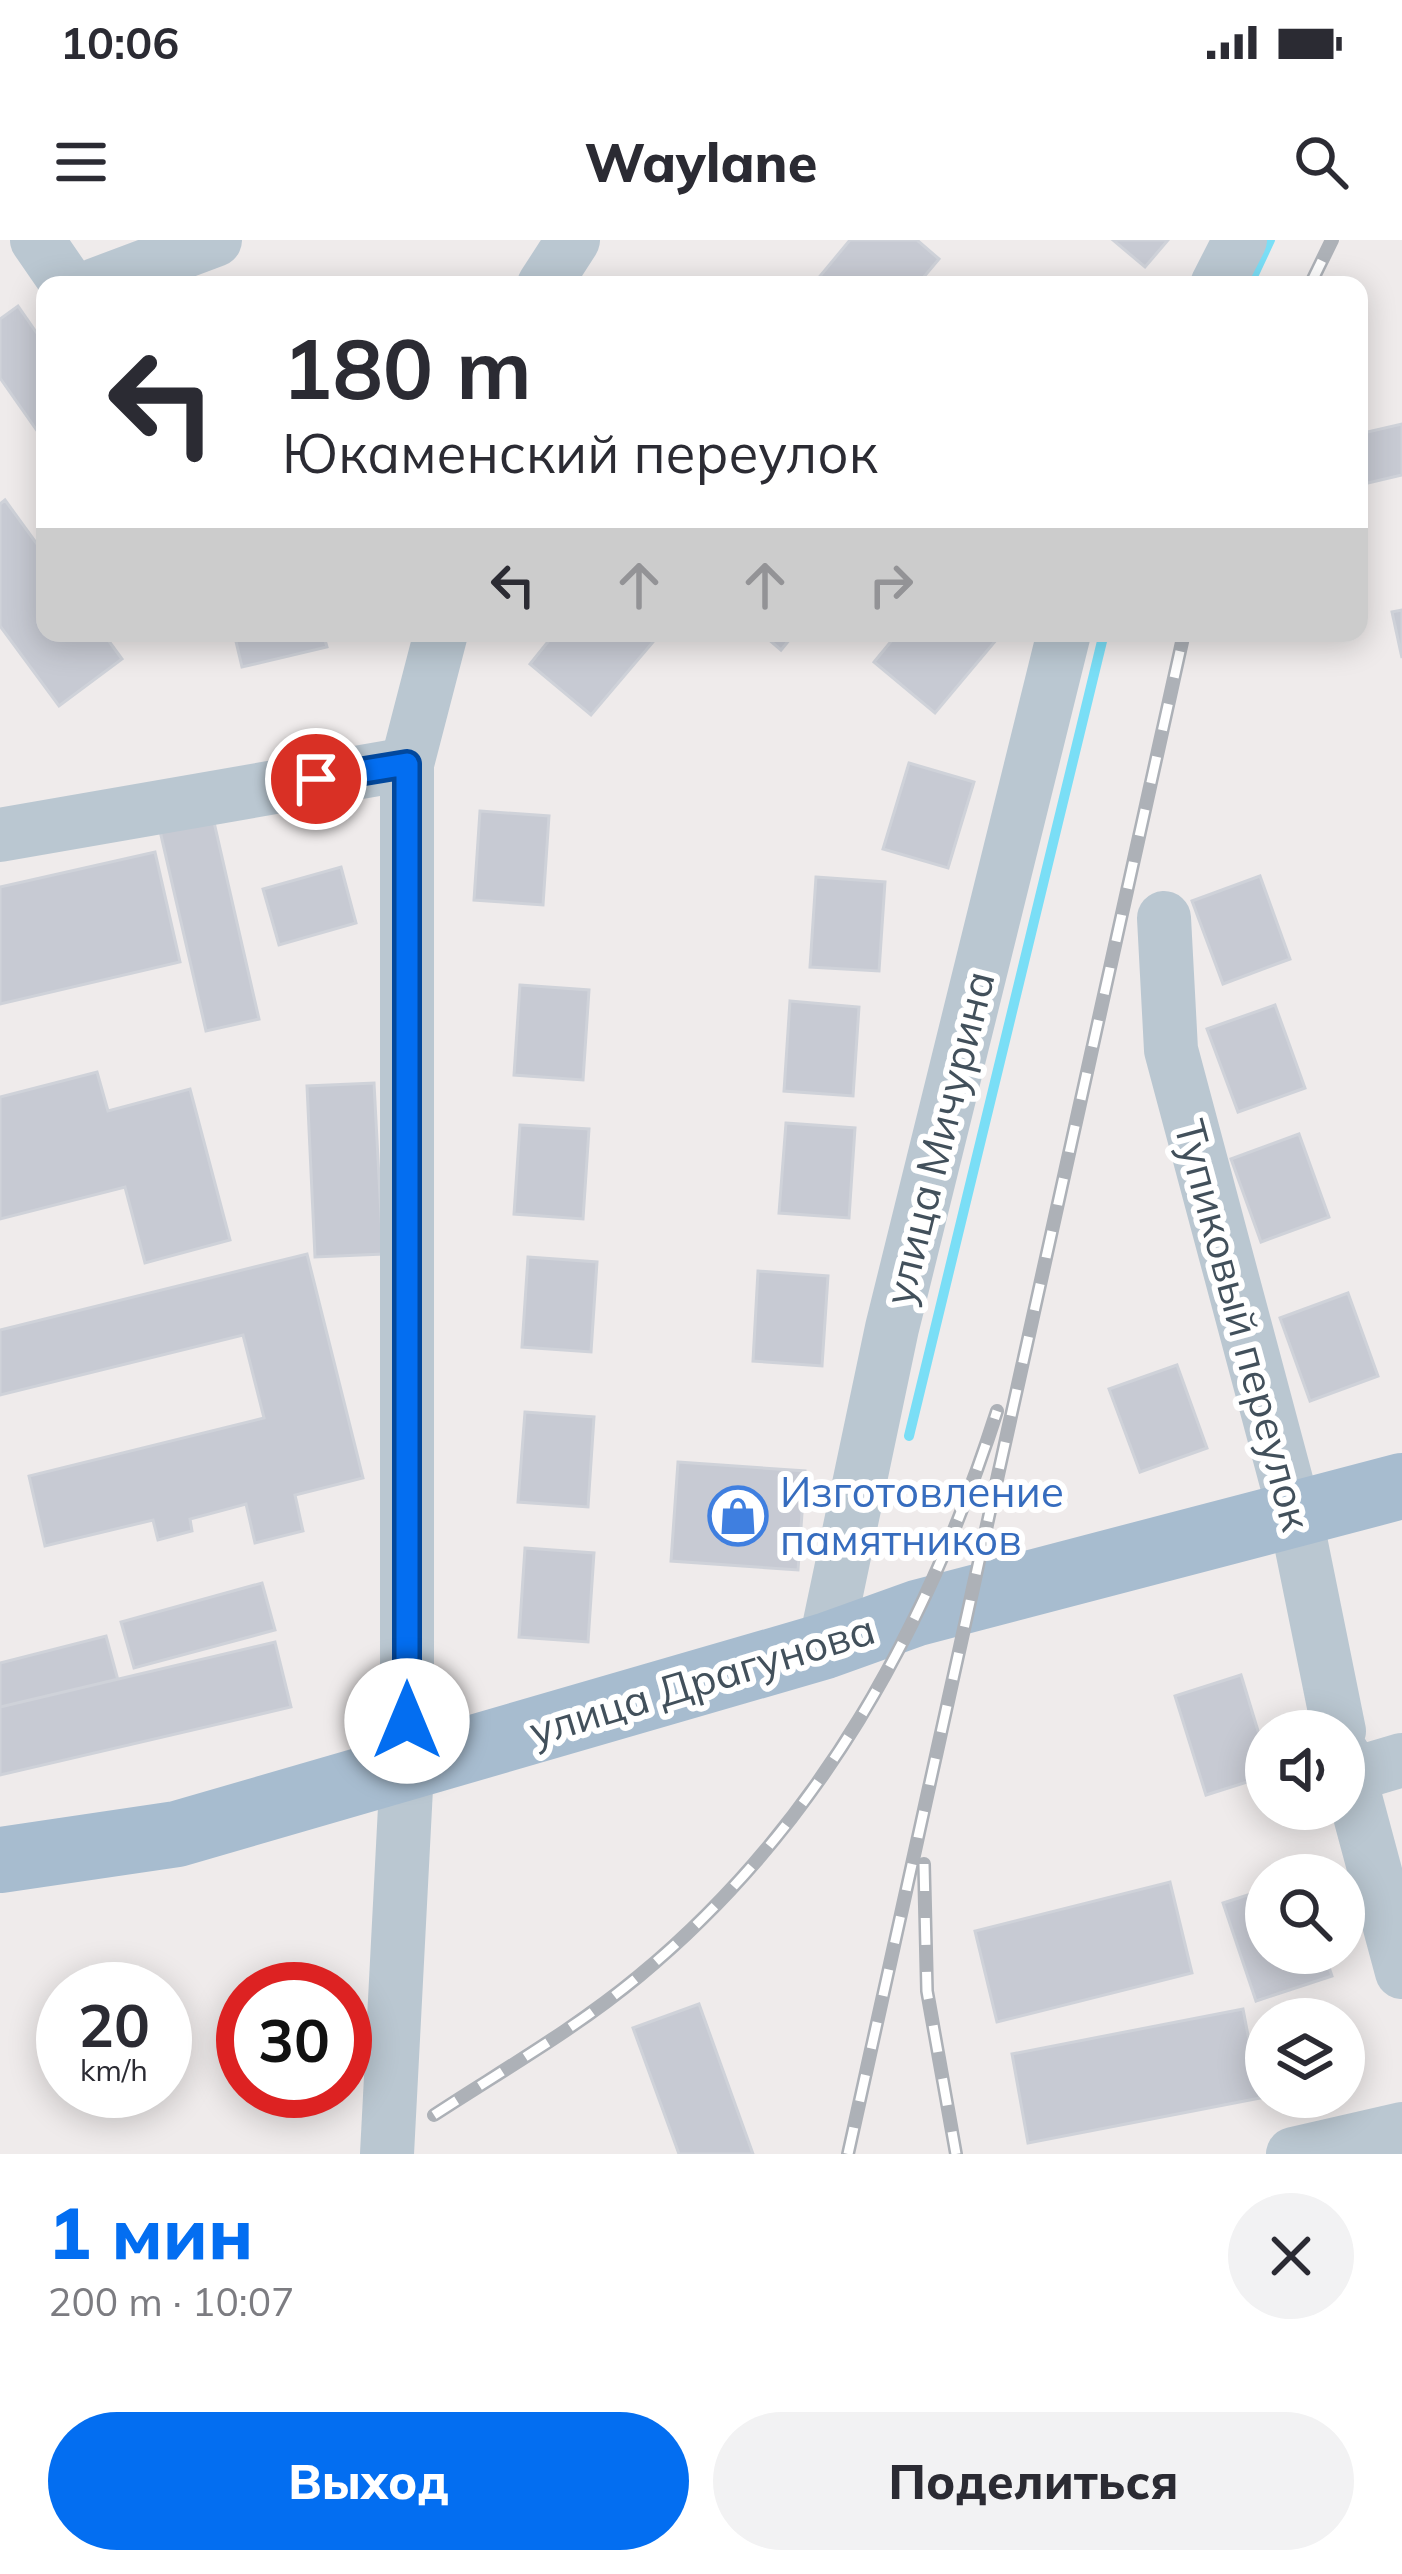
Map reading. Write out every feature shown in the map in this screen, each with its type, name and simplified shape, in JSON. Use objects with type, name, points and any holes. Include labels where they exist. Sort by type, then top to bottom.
[{"type":"main road","name":"улица Драгунова","points":[[0,1860],[178,1834],[825,1646],[917,1613],[1402,1486]]},
{"type":"street","points":[[37,240],[62,276]]},
{"type":"street","points":[[119,276],[215,240]]},
{"type":"street","points":[[550,276],[573,240]]},
{"type":"street","points":[[1222,276],[1240,240]]},
{"type":"street","points":[[387,2154],[407,1768],[407,764],[439,642]]},
{"type":"street","name":"улица Мичурина","points":[[825,1646],[892,1328],[1062,642]]},
{"type":"street","points":[[0,836],[407,764]]},
{"type":"street","name":"Тупиковый переулок","points":[[1164,918],[1171,1050],[1295,1514],[1335,1710]]},
{"type":"street","points":[[1365,1756],[1402,1760]]},
{"type":"street","name":"Тупиковый переулок","points":[[1364,1830],[1402,1972]]},
{"type":"street","points":[[1293,2154],[1402,2129]]},
{"type":"building","points":[[850,240],[917,240],[939,259],[925,276],[820,276]]},
{"type":"building","points":[[1113,240],[1168,240],[1145,267]]},
{"type":"building","points":[[18,306],[36,332],[36,429],[0,378],[0,319]]},
{"type":"building","points":[[1402,424],[1402,475],[1368,483],[1368,432]]},
{"type":"building","points":[[5,500],[36,543],[36,642],[110,642],[122,659],[59,706],[0,626],[0,504]]},
{"type":"building","points":[[1402,610],[1402,658],[1392,612]]},
{"type":"building","points":[[236,642],[326,642],[327,647],[242,667]]},
{"type":"building","points":[[548,642],[653,642],[591,715],[530,664]]},
{"type":"building","points":[[891,642],[994,642],[935,713],[874,662]]},
{"type":"building","points":[[909,763],[974,782],[948,868],[883,849]]},
{"type":"building","points":[[211,809],[259,1019],[206,1031],[158,822]]},
{"type":"building","points":[[480,811],[549,816],[543,905],[474,900]]},
{"type":"building","points":[[155,852],[180,962],[0,1004],[0,887]]},
{"type":"building","points":[[341,867],[356,923],[279,945],[263,889]]},
{"type":"building","points":[[1260,876],[1290,959],[1223,984],[1192,901]]},
{"type":"building","points":[[816,877],[885,882],[879,971],[810,967]]},
{"type":"building","points":[[520,985],[589,990],[583,1080],[514,1075]]},
{"type":"building","points":[[790,1001],[859,1007],[853,1096],[784,1091]]},
{"type":"building","points":[[1275,1005],[1305,1088],[1238,1112],[1207,1029]]},
{"type":"building","points":[[97,1072],[108,1111],[190,1089],[230,1240],[145,1263],[125,1187],[0,1219],[0,1097]]},
{"type":"building","points":[[374,1083],[383,1254],[315,1257],[307,1086]]},
{"type":"building","points":[[786,1123],[855,1128],[849,1218],[779,1213]]},
{"type":"building","points":[[520,1125],[589,1129],[583,1219],[514,1214]]},
{"type":"building","points":[[1299,1134],[1329,1217],[1261,1242],[1231,1159]]},
{"type":"building","points":[[307,1254],[363,1478],[295,1495],[303,1531],[255,1543],[246,1504],[190,1519],[192,1531],[158,1540],[153,1520],[45,1546],[29,1476],[264,1418],[243,1335],[0,1395],[0,1330]]},
{"type":"building","points":[[528,1257],[597,1262],[591,1352],[522,1347]]},
{"type":"building","points":[[758,1271],[828,1276],[822,1366],[753,1361]]},
{"type":"building","points":[[1348,1293],[1378,1376],[1310,1401],[1280,1318]]},
{"type":"building","points":[[1177,1365],[1207,1448],[1140,1472],[1109,1389]]},
{"type":"building","points":[[525,1412],[594,1417],[588,1507],[518,1502]]},
{"type":"building","name":"Изготовление памятников","points":[[678,1462],[805,1471],[798,1570],[671,1561]]},
{"type":"building","points":[[525,1548],[594,1553],[588,1642],[519,1637]]},
{"type":"building","points":[[262,1583],[275,1630],[134,1668],[121,1622]]},
{"type":"building","points":[[106,1636],[119,1684],[0,1714],[0,1663]]},
{"type":"building","points":[[275,1642],[291,1707],[0,1775],[0,1707]]},
{"type":"building","points":[[1241,1675],[1252,1710],[1245,1710],[1245,1783],[1206,1795],[1175,1696]]},
{"type":"building","points":[[1170,1882],[1192,1973],[997,2022],[975,1931]]},
{"type":"building","points":[[1245,1896],[1245,1968],[1223,1903]]},
{"type":"building","points":[[1247,1974],[1332,1976],[1265,1998],[1255,1998]]},
{"type":"building","points":[[699,2004],[753,2154],[679,2154],[633,2028]]},
{"type":"building","points":[[1243,2009],[1245,2101],[1028,2143],[1012,2054]]},
{"type":"waterway","points":[[1253,276],[1270,240]]},
{"type":"waterway","points":[[909,1436],[1102,642]]},
{"type":"railway","points":[[1314,276],[1332,240]]},
{"type":"railway","points":[[848,2154],[1182,642]]},
{"type":"railway","points":[[434,2115],[639,1976],[761,1856],[859,1720],[900,1647],[937,1570],[997,1411]]},
{"type":"railway","points":[[924,1864],[927,1991],[956,2154]]},
{"type":"place","name":"Изготовление памятников","points":[[738,1516]]},
{"type":"route","points":[[316,779],[407,764],[407,1721]]}]
